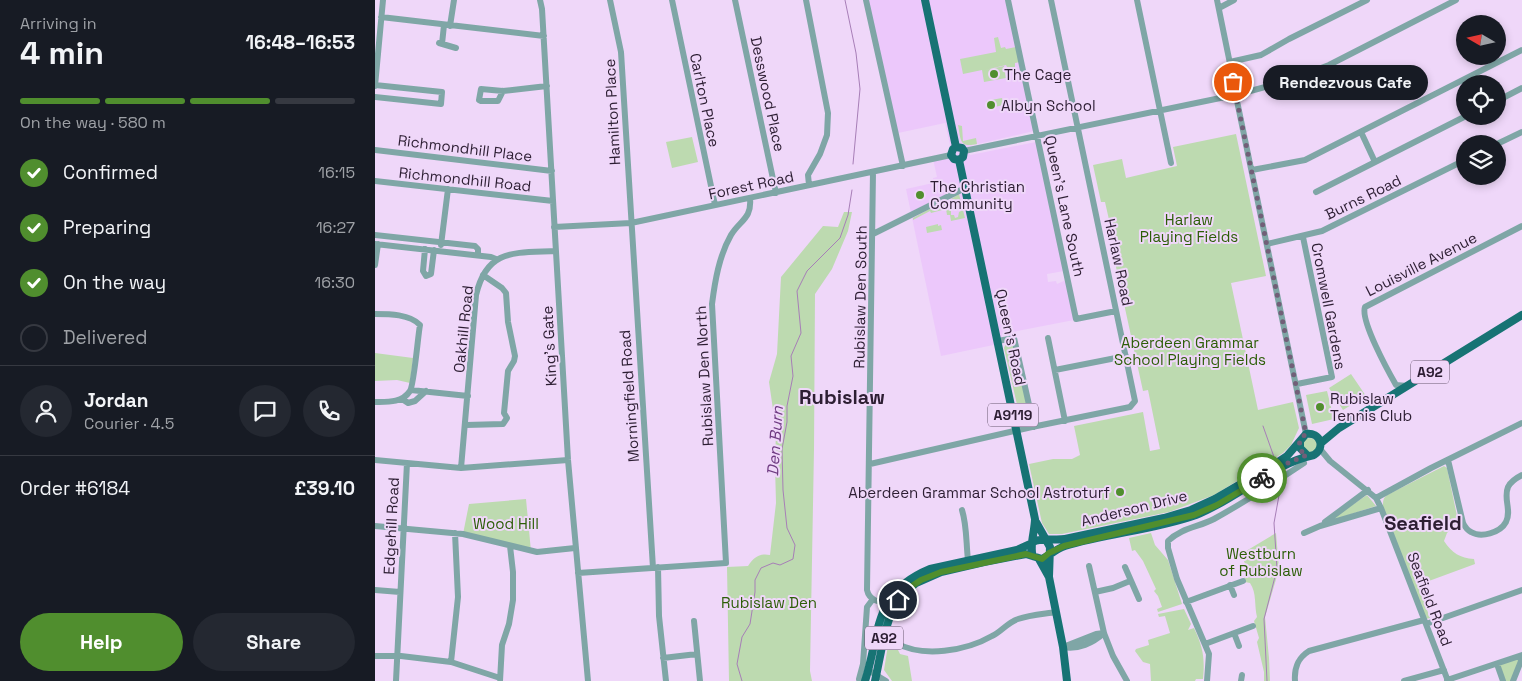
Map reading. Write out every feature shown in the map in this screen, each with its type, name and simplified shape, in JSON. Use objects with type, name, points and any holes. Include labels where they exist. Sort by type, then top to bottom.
[{"type":"main road","points":[[925,0],[956,147]]},
{"type":"main road","points":[[956,147],[962,148],[964,152],[963,157],[959,160],[954,159],[951,155],[956,147]]},
{"type":"main road","name":"Queen's Road","points":[[959,160],[1035,520],[1046,540]]},
{"type":"main road","name":"A92","points":[[1316,451],[1339,428],[1522,315]]},
{"type":"main road","name":"A92","points":[[1300,441],[1306,434],[1316,435],[1339,428]]},
{"type":"main road","points":[[1300,441],[1300,448],[1316,451],[1316,435]]},
{"type":"main road","name":"Anderson Drive","points":[[1046,540],[1065,539],[1164,518],[1191,510],[1215,499],[1278,462],[1287,456],[1300,441]]},
{"type":"main road","name":"Anderson Drive","points":[[1049,553],[1069,545],[1194,515],[1217,505],[1272,472],[1316,451]]},
{"type":"main road","name":"Queen's Road","points":[[1032,542],[1035,520]]},
{"type":"main road","name":"A92","points":[[862,680],[869,670],[881,615],[889,601],[904,584],[922,572],[939,566],[1017,550],[1038,539],[1046,540]]},
{"type":"main road","points":[[1046,540],[1050,544],[1049,577],[1063,647],[1067,681]]},
{"type":"main road","points":[[1032,542],[1030,550],[1049,577]]},
{"type":"main road","name":"A92","points":[[876,678],[885,632],[891,613],[898,600],[909,588],[921,580],[941,572],[1026,554],[1045,558],[1049,553]]},
{"type":"main road","points":[[871,681],[876,678]]},
{"type":"street","points":[[375,97],[441,104],[442,92],[375,86],[377,29],[381,18],[383,0]]},
{"type":"street","points":[[454,0],[440,43],[447,47],[456,48]]},
{"type":"street","name":"King's Gate","points":[[540,0],[544,36],[568,460],[588,681]]},
{"type":"street","name":"Hamilton Place","points":[[610,0],[621,52],[631,223]]},
{"type":"street","name":"Carlton Place","points":[[672,0],[715,205]]},
{"type":"street","name":"Desswood Place","points":[[735,0],[776,193]]},
{"type":"street","points":[[806,0],[828,112],[827,135],[820,154],[808,175],[809,185]]},
{"type":"street","points":[[866,0],[903,166]]},
{"type":"street","name":"Queen's Lane South","points":[[1008,0],[1076,319],[1116,311]]},
{"type":"street","name":"Harlaw Road","points":[[1051,0],[1135,401],[1130,407],[1065,421]]},
{"type":"street","points":[[1137,0],[1171,163]]},
{"type":"street","points":[[1217,0],[1235,88]]},
{"type":"street","points":[[1219,8],[1234,0]]},
{"type":"street","points":[[1230,62],[1261,55],[1289,38],[1367,0]]},
{"type":"street","points":[[1243,93],[1285,82],[1329,65],[1453,1]]},
{"type":"street","points":[[381,18],[544,36]]},
{"type":"street","points":[[1252,170],[1305,160],[1522,50]]},
{"type":"street","points":[[503,90],[547,86]]},
{"type":"street","points":[[1235,88],[1243,93]]},
{"type":"street","points":[[1235,88],[1230,92],[1230,96],[1233,101],[1237,101]]},
{"type":"street","points":[[1506,96],[1522,88]]},
{"type":"street","points":[[1237,101],[1241,99],[1243,93]]},
{"type":"street","points":[[964,152],[1230,96]]},
{"type":"street","points":[[1237,101],[1306,434]]},
{"type":"street","points":[[1316,192],[1456,121]]},
{"type":"street","points":[[1361,132],[1375,162]]},
{"type":"street","points":[[1506,140],[1522,132]]},
{"type":"street","name":"Richmondhill Place","points":[[375,150],[552,171]]},
{"type":"street","name":"Forest Road","points":[[554,227],[631,223],[951,155]]},
{"type":"street","name":"Burns Road","points":[[1267,244],[1322,231],[1456,164]]},
{"type":"street","name":"Rubislaw Den South","points":[[873,172],[867,590],[869,596],[873,599]]},
{"type":"street","name":"Richmondhill Road","points":[[375,181],[553,201]]},
{"type":"street","points":[[873,234],[965,188]]},
{"type":"street","points":[[425,249],[423,271],[426,276],[431,274],[441,243],[448,189]]},
{"type":"street","name":"Rubislaw Den North","points":[[656,568],[726,563],[712,304],[721,260],[731,234],[750,211],[750,198]]},
{"type":"street","name":"Morningfield Road","points":[[631,223],[659,616],[666,681]]},
{"type":"street","name":"Louisville Avenue","points":[[1407,386],[1397,385],[1382,359],[1364,317],[1365,307],[1522,226]]},
{"type":"street","points":[[375,235],[477,247],[478,255]]},
{"type":"street","name":"Cromwell Gardens","points":[[1297,384],[1332,377],[1303,236]]},
{"type":"street","points":[[375,265],[376,244],[478,255],[491,257],[496,260],[511,254],[556,251]]},
{"type":"street","name":"Oakhill Road","points":[[461,468],[476,296],[483,276],[496,260]]},
{"type":"street","points":[[466,425],[503,424],[507,418],[504,413],[508,371],[515,356],[508,322],[506,293],[502,288],[483,276]]},
{"type":"street","points":[[375,314],[407,317],[415,319],[420,325],[411,390],[401,399],[392,402],[375,402]]},
{"type":"street","points":[[997,342],[1015,338],[1034,427]]},
{"type":"street","points":[[870,464],[1065,421],[1048,338]]},
{"type":"street","points":[[1055,370],[1126,356]]},
{"type":"street","points":[[411,390],[468,396]]},
{"type":"street","points":[[401,399],[408,403],[415,401],[426,391]]},
{"type":"street","points":[[1376,498],[1522,424]]},
{"type":"street","name":"Seafield Road","points":[[1316,451],[1376,498],[1447,681]]},
{"type":"street","points":[[375,460],[461,468],[568,460]]},
{"type":"street","points":[[1448,460],[1463,524],[1475,534],[1493,532],[1501,528],[1508,516],[1506,496],[1508,486],[1514,479],[1522,475]]},
{"type":"street","name":"Edgehill Road","points":[[396,681],[407,463]]},
{"type":"street","points":[[1207,681],[1209,654],[1186,602],[1172,562],[1169,541],[1175,534],[1215,518],[1303,463]]},
{"type":"street","points":[[1272,472],[1278,480]]},
{"type":"street","points":[[1320,526],[1367,490]]},
{"type":"street","points":[[1305,533],[1320,526],[1381,508]]},
{"type":"street","points":[[961,510],[966,530],[968,560]]},
{"type":"street","points":[[375,526],[455,533],[537,552],[575,548]]},
{"type":"street","points":[[451,662],[458,598],[455,533]]},
{"type":"street","points":[[1162,538],[1169,541]]},
{"type":"street","points":[[375,656],[451,662],[500,679],[502,645],[509,624],[513,600],[513,572],[510,546]]},
{"type":"street","points":[[1089,566],[1104,633],[1113,656],[1127,681]]},
{"type":"street","points":[[1125,567],[1139,599]]},
{"type":"street","points":[[578,573],[656,568]]},
{"type":"street","points":[[1095,592],[1113,588],[1130,581]]},
{"type":"street","points":[[1186,602],[1243,581]]},
{"type":"street","points":[[1230,586],[1234,596]]},
{"type":"street","points":[[375,590],[400,592]]},
{"type":"street","points":[[1295,681],[1298,661],[1309,651],[1425,622],[1522,590]]},
{"type":"street","points":[[862,680],[867,607],[873,599],[881,602],[889,601]]},
{"type":"street","points":[[885,632],[903,649],[957,650],[975,645],[993,636],[1017,620],[1056,612]]},
{"type":"street","points":[[694,621],[700,681]]},
{"type":"street","points":[[1205,644],[1253,626]]},
{"type":"street","points":[[1063,647],[1071,649],[1082,646],[1098,639],[1104,633]]},
{"type":"street","points":[[1234,633],[1239,646]]},
{"type":"street","points":[[663,658],[697,654]]},
{"type":"street","points":[[1447,681],[1521,655],[1521,661],[1513,681]]},
{"type":"street","points":[[1497,664],[1503,681]]},
{"type":"street","points":[[869,670],[876,678],[886,681]]},
{"type":"street","points":[[1404,681],[1444,670]]},
{"type":"shaded area","points":[[867,0],[1007,0],[1034,131],[969,146],[970,155],[1036,142],[1064,271],[1047,274],[1048,282],[1056,281],[1057,284],[1066,280],[1074,320],[1002,334],[1003,343],[941,356],[906,189],[933,183],[933,178],[937,177],[933,159],[948,156],[950,145],[945,123],[898,133]]},
{"type":"green space","points":[[998,37],[1001,48],[1016,47],[1020,62],[1015,63],[1015,67],[1008,69],[1006,65],[985,70],[1004,66],[1006,78],[984,82],[982,70],[963,74],[960,59],[996,52],[994,38]]},
{"type":"green space","points":[[1002,98],[1003,105],[987,109],[986,101]]},
{"type":"green space","points":[[958,125],[962,126],[963,141],[976,138],[977,144],[967,145],[962,142]]},
{"type":"green space","name":"Aberdeen Grammar School Playing Fields","points":[[1236,134],[1266,276],[1231,283],[1258,410],[1293,402],[1299,428],[1291,445],[1283,453],[1214,495],[1169,512],[1062,534],[1049,534],[1042,523],[1029,464],[1053,459],[1072,459],[1080,455],[1074,426],[1143,412],[1150,451],[1160,449],[1148,390],[1143,391],[1116,267],[1117,255],[1105,202],[1101,202],[1093,165],[1122,159],[1126,178],[1177,166],[1173,147]]},
{"type":"green space","points":[[692,137],[698,162],[672,168],[666,142]]},
{"type":"green space","points":[[959,194],[965,218],[951,221],[946,209],[931,213],[930,211],[913,220],[913,218],[946,200],[951,207],[951,215],[954,215],[955,218],[958,217],[961,208],[958,208],[951,199]]},
{"type":"green space","name":"Rubislaw Den","points":[[844,212],[852,212],[848,231],[832,269],[815,294],[810,671],[812,681],[729,681],[727,567],[748,566],[757,556],[770,555],[776,503],[776,430],[769,382],[777,354],[781,277],[823,226],[838,227]]},
{"type":"green space","points":[[938,224],[938,226],[941,225],[942,230],[927,233],[926,227]]},
{"type":"green space","points":[[1008,342],[1012,342],[1031,423],[1025,424],[1021,422],[1004,348]]},
{"type":"green space","points":[[375,353],[413,358],[410,383],[397,380],[375,381]]},
{"type":"green space","points":[[1351,374],[1366,396],[1343,410],[1329,388]]},
{"type":"green space","name":"Rubislaw Tennis Club","points":[[1327,391],[1334,419],[1312,424],[1306,395]]},
{"type":"green space","points":[[1310,438],[1315,440],[1317,445],[1315,450],[1310,452],[1305,450],[1303,445],[1305,440]]},
{"type":"green space","points":[[1444,466],[1447,468],[1457,523],[1447,533],[1444,541],[1457,554],[1474,559],[1475,564],[1418,585],[1430,618],[1426,619],[1383,507],[1383,501],[1387,495]]},
{"type":"green space","points":[[1367,495],[1376,506],[1327,522]]},
{"type":"green space","name":"Wood Hill","points":[[526,499],[531,551],[463,534],[469,504]]},
{"type":"green space","points":[[1151,533],[1155,545],[1168,560],[1182,604],[1158,612],[1157,609],[1162,607],[1154,591],[1156,589],[1143,561],[1135,550],[1132,551],[1129,538]]},
{"type":"green space","name":"Westburn of Rubislaw","points":[[1276,533],[1279,569],[1265,617],[1270,681],[1264,681],[1264,672],[1257,642],[1259,638],[1254,621],[1257,617],[1255,595],[1250,583],[1245,582],[1246,569],[1241,554]]},
{"type":"green space","points":[[1184,609],[1191,624],[1188,630],[1194,628],[1201,647],[1204,665],[1203,679],[1196,679],[1195,681],[1151,681],[1150,664],[1143,662],[1135,651],[1149,645],[1148,640],[1170,633],[1165,616],[1159,617],[1158,614]]},
{"type":"green space","points":[[888,645],[898,650],[900,654],[908,656],[912,681],[892,681],[884,670]]},
{"type":"green space","points":[[1520,656],[1513,681],[1503,681],[1497,664]]},
{"type":"waterway","name":"Den Burn","points":[[845,0],[856,53],[860,89],[853,164]]},
{"type":"waterway","name":"Den Burn","points":[[742,681],[737,664],[742,637],[750,624],[755,580],[761,568],[773,563],[780,565],[793,559],[795,545],[787,528],[783,490],[782,449],[793,376],[791,356],[801,333],[797,291],[807,271],[840,238],[848,215],[852,190]]},
{"type":"waterway","points":[[1263,426],[1274,457]]},
{"type":"waterway","points":[[1267,681],[1264,619],[1277,569],[1274,523],[1280,490]]},
{"type":"way so far","points":[[1233,82],[1235,88],[1230,92],[1230,96],[1233,101],[1237,101],[1306,434],[1301,438],[1299,445],[1304,454],[1307,455],[1288,463],[1262,478]]},
{"type":"place","name":"The Cage","points":[[994,74]]},
{"type":"place","name":"Rendezvous Cafe","points":[[1233,82]]},
{"type":"place","name":"Albyn School","points":[[991,105]]},
{"type":"place","name":"The Christian Community","points":[[920,195]]},
{"type":"place","name":"Rubislaw Tennis Club","points":[[1320,407]]},
{"type":"place","name":"Aberdeen Grammar School Astroturf","points":[[1120,492]]},
{"type":"district","name":"Rubislaw","points":[[842,397]]},
{"type":"district","name":"Seafield","points":[[1423,523]]},
{"type":"route","points":[[898,600],[909,588],[933,574],[1026,554],[1042,559],[1048,556],[1049,553],[1064,546],[1179,520],[1217,505],[1262,478]]},
{"type":"park label","name":"Harlaw Playing Fields","points":[[1189,228]]}]
